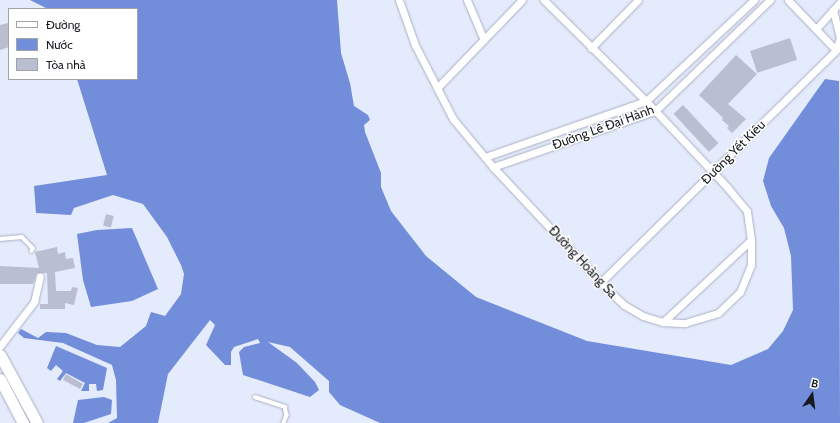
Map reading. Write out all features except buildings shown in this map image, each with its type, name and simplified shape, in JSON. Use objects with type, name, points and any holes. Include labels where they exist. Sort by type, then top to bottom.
[{"type":"main road","points":[[0,355],[37,423]]},
{"type":"main road","points":[[0,379],[23,423]]},
{"type":"street","name":"Đường Hoàng Sa","points":[[399,0],[415,45],[453,119],[493,167],[624,305],[643,316],[663,322],[684,323],[718,313],[740,292],[751,265],[751,240],[746,211],[655,110],[544,0]]},
{"type":"street","points":[[467,0],[484,40]]},
{"type":"street","points":[[437,88],[522,0]]},
{"type":"street","points":[[591,48],[638,0]]},
{"type":"street","name":"Đường Lê Đại Hành","points":[[485,157],[646,102],[754,0]]},
{"type":"street","name":"Đường Lê Đại Hành","points":[[493,167],[655,110],[770,0]]},
{"type":"street","points":[[788,0],[836,50],[840,38],[832,10]]},
{"type":"street","points":[[816,29],[840,2]]},
{"type":"street","name":"Đường Yết Kiêu","points":[[601,282],[836,50]]},
{"type":"street","points":[[663,322],[751,240]]},
{"type":"street","points":[[0,346],[34,302],[40,277]]},
{"type":"lane","points":[[0,239],[22,237],[33,248],[32,251]]},
{"type":"lane","points":[[255,397],[285,407],[287,415],[284,423]]},
{"type":"water","points":[[30,0],[337,0],[341,53],[350,83],[354,106],[368,115],[370,120],[364,125],[365,132],[381,173],[381,187],[391,211],[426,256],[476,297],[587,341],[731,365],[768,349],[783,331],[793,310],[791,256],[784,228],[771,206],[763,181],[769,158],[825,79],[839,81],[840,423],[380,423],[340,405],[329,392],[329,381],[290,347],[268,342],[297,363],[315,382],[319,390],[310,397],[243,375],[239,352],[244,347],[260,343],[258,339],[234,347],[231,352],[231,365],[225,365],[206,345],[215,325],[210,320],[168,374],[158,423],[108,423],[117,418],[116,380],[112,365],[63,343],[24,338],[18,333],[21,329],[38,338],[46,332],[66,333],[97,345],[120,347],[146,326],[151,312],[165,316],[181,294],[184,274],[167,237],[143,204],[113,195],[74,208],[71,215],[36,213],[34,186],[107,175],[77,80],[138,80],[138,8],[46,8]]},
{"type":"water","points":[[132,228],[158,289],[132,301],[91,307],[83,280],[77,234],[97,230]]},
{"type":"water","points":[[56,346],[107,368],[103,390],[97,391],[96,384],[89,384],[89,391],[81,391],[85,383],[66,373],[60,381],[57,379],[63,371],[56,365],[51,371],[47,368]]},
{"type":"water","points":[[104,397],[112,400],[111,414],[84,423],[73,423],[78,400]]}]
